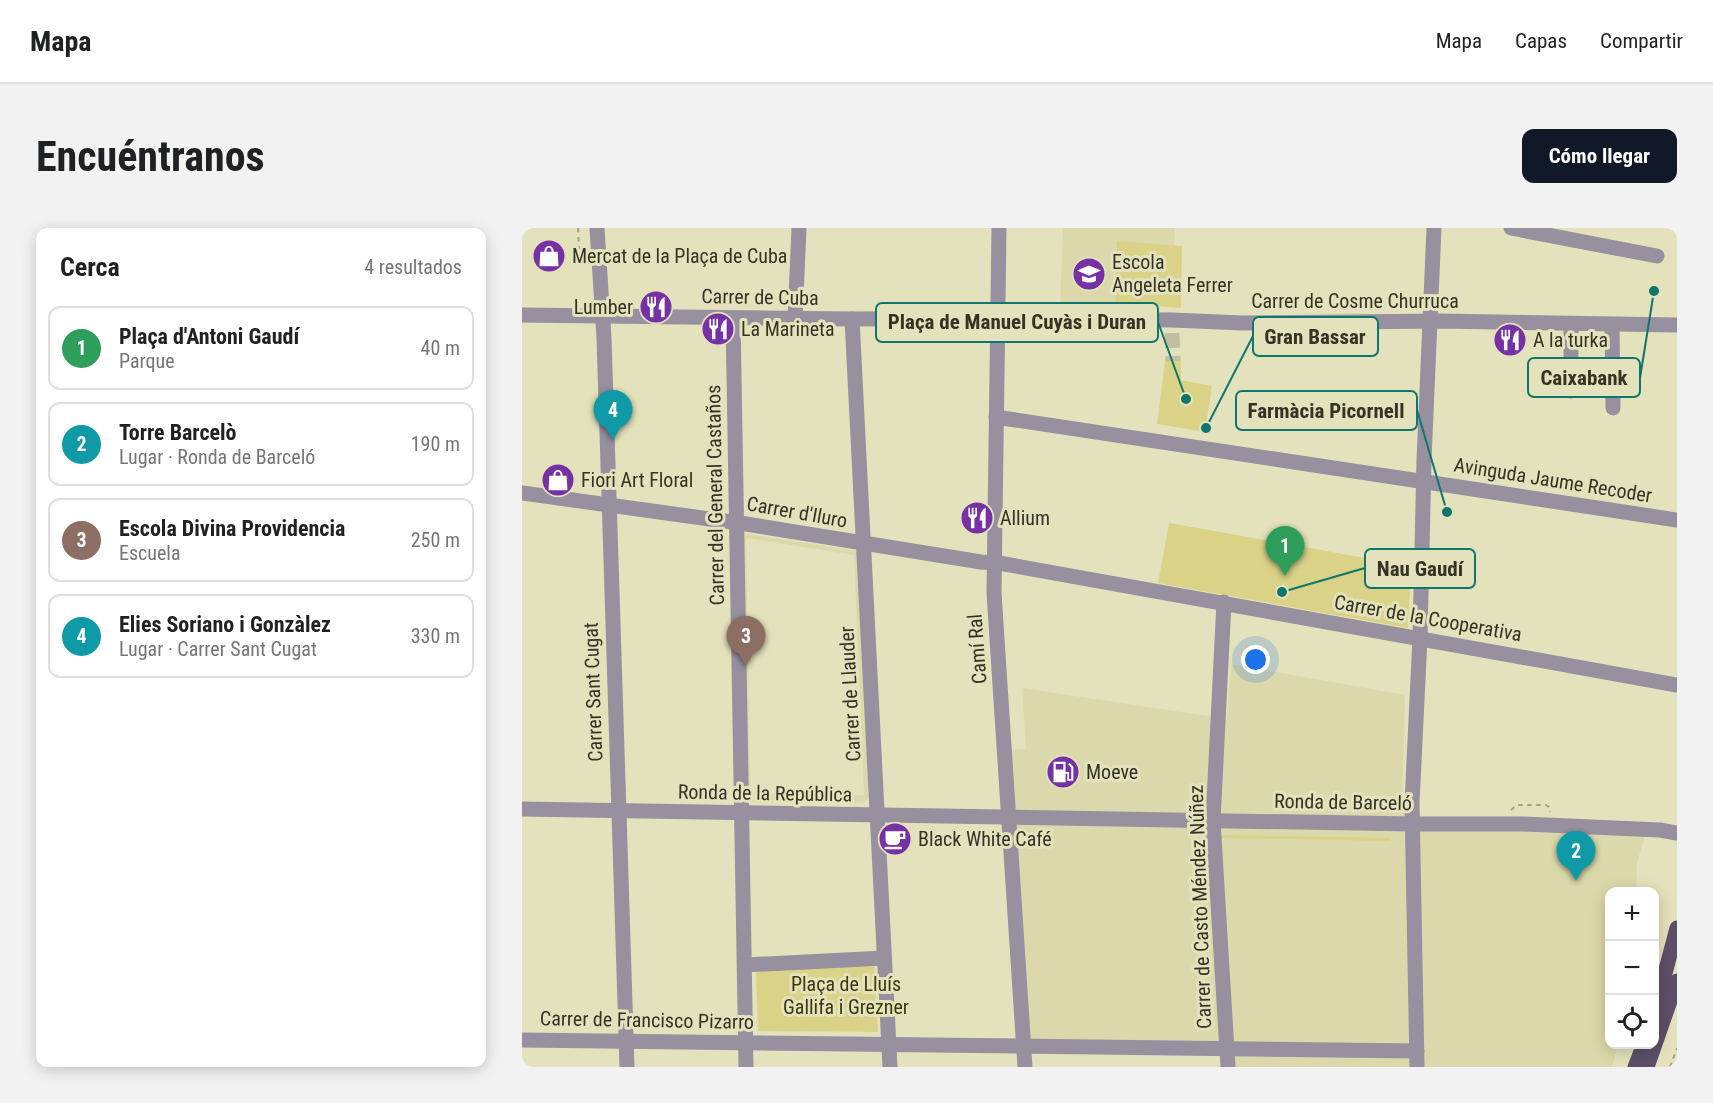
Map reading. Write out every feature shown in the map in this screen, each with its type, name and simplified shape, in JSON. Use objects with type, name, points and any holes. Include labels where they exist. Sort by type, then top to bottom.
[{"type":"main road","points":[[1659,998],[1677,928]]},
{"type":"main road","points":[[1647,1067],[1677,981]]},
{"type":"main road","points":[[1635,1067],[1642,1049]]},
{"type":"street","name":"Carrer Sant Cugat","points":[[597,228],[604,350],[627,1067]]},
{"type":"street","points":[[795,319],[800,228]]},
{"type":"street","name":"Camí Ral","points":[[999,228],[993,562],[1025,1067]]},
{"type":"street","points":[[1417,1067],[1412,824],[1434,228]]},
{"type":"street","points":[[1511,228],[1657,256]]},
{"type":"street","name":"Carrer de Cuba","points":[[522,315],[795,319],[997,318]]},
{"type":"street","name":"Carrer del General Castaños","points":[[733,318],[746,1067]]},
{"type":"street","name":"Carrer de Cosme Churruca","points":[[997,318],[1172,326],[1430,321],[1677,325]]},
{"type":"street","name":"Carrer de Llauder","points":[[852,319],[890,1067]]},
{"type":"street","points":[[1571,324],[1571,391]]},
{"type":"street","points":[[1612,325],[1613,408]]},
{"type":"street","name":"Avinguda Jaume Recoder","points":[[996,417],[1677,520]]},
{"type":"street","name":"Carrer d'Iluro","points":[[522,493],[993,562]]},
{"type":"street","name":"Carrer de la Cooperativa","points":[[993,562],[1677,685]]},
{"type":"street","name":"Carrer de Casto Méndez Núñez","points":[[1224,602],[1213,821],[1228,1067]]},
{"type":"street","name":"Ronda de la República","points":[[522,809],[1008,818]]},
{"type":"street","name":"Ronda de Barceló","points":[[1008,818],[1523,824],[1660,830],[1677,833]]},
{"type":"street","points":[[745,965],[884,958]]},
{"type":"street","name":"Carrer de Francisco Pizarro","points":[[522,1040],[1416,1051]]},
{"type":"path","points":[[578,228],[579,249]]},
{"type":"path","points":[[1670,1067],[1677,1048]]},
{"type":"shaded area","name":"Escola Angeleta Ferrer","points":[[1063,228],[1175,228],[1174,246],[1117,241],[1115,303],[1091,302],[1089,309],[1060,308]]},
{"type":"shaded area","points":[[742,533],[857,551],[869,796],[864,803],[755,803],[748,799]],"holes":[[[746,538],[854,555],[864,795],[750,793]]]},
{"type":"shaded area","points":[[1231,664],[1405,695],[1402,805],[1412,824],[1647,829],[1637,863],[1636,887],[1605,887],[1605,1049],[1617,1049],[1612,1067],[1228,1067],[1227,1048],[1024,1046],[1004,750],[1026,749],[1022,688],[1227,719]]},
{"type":"green space","points":[[1117,241],[1182,246],[1181,308],[1115,303]]},
{"type":"green space","points":[[1165,361],[1181,361],[1181,380],[1212,386],[1205,432],[1157,424]]},
{"type":"green space","points":[[1169,523],[1411,566],[1408,628],[1158,583]]},
{"type":"green space","points":[[1224,835],[1390,838],[1390,841],[1221,838]]},
{"type":"green space","name":"Plaça de Lluís Gallifa i Grezner","points":[[874,965],[878,1032],[758,1031],[756,972]]},
{"type":"tunnel","points":[[1172,333],[1173,361]]},
{"type":"place","name":"Mercat de la Plaça de Cuba","points":[[549,256]]},
{"type":"place","name":"Escola Angeleta Ferrer","points":[[1089,274]]},
{"type":"place","name":"Caixabank","points":[[1654,291]]},
{"type":"place","name":"Lumber","points":[[656,307]]},
{"type":"place","name":"La Marineta","points":[[718,329]]},
{"type":"place","name":"A la turka","points":[[1510,340]]},
{"type":"place","name":"Plaça de Manuel Cuyàs i Duran","points":[[1186,399]]},
{"type":"place","name":"Gran Bassar","points":[[1206,428]]},
{"type":"place","name":"Elies Soriano i Gonzàlez","points":[[613,440]]},
{"type":"place","name":"Fiori Art Floral","points":[[558,480]]},
{"type":"place","name":"Farmàcia Picornell","points":[[1447,512]]},
{"type":"place","name":"Allium","points":[[977,518]]},
{"type":"place","name":"Plaça d'Antoni Gaudí","points":[[1285,576]]},
{"type":"place","name":"Nau Gaudí","points":[[1282,592]]},
{"type":"place","name":"Escola Divina Providencia","points":[[746,666]]},
{"type":"place","name":"Moeve","points":[[1063,772]]},
{"type":"place","name":"Black White Café","points":[[895,839]]},
{"type":"place","name":"Torre Barcelò","points":[[1576,881]]}]
